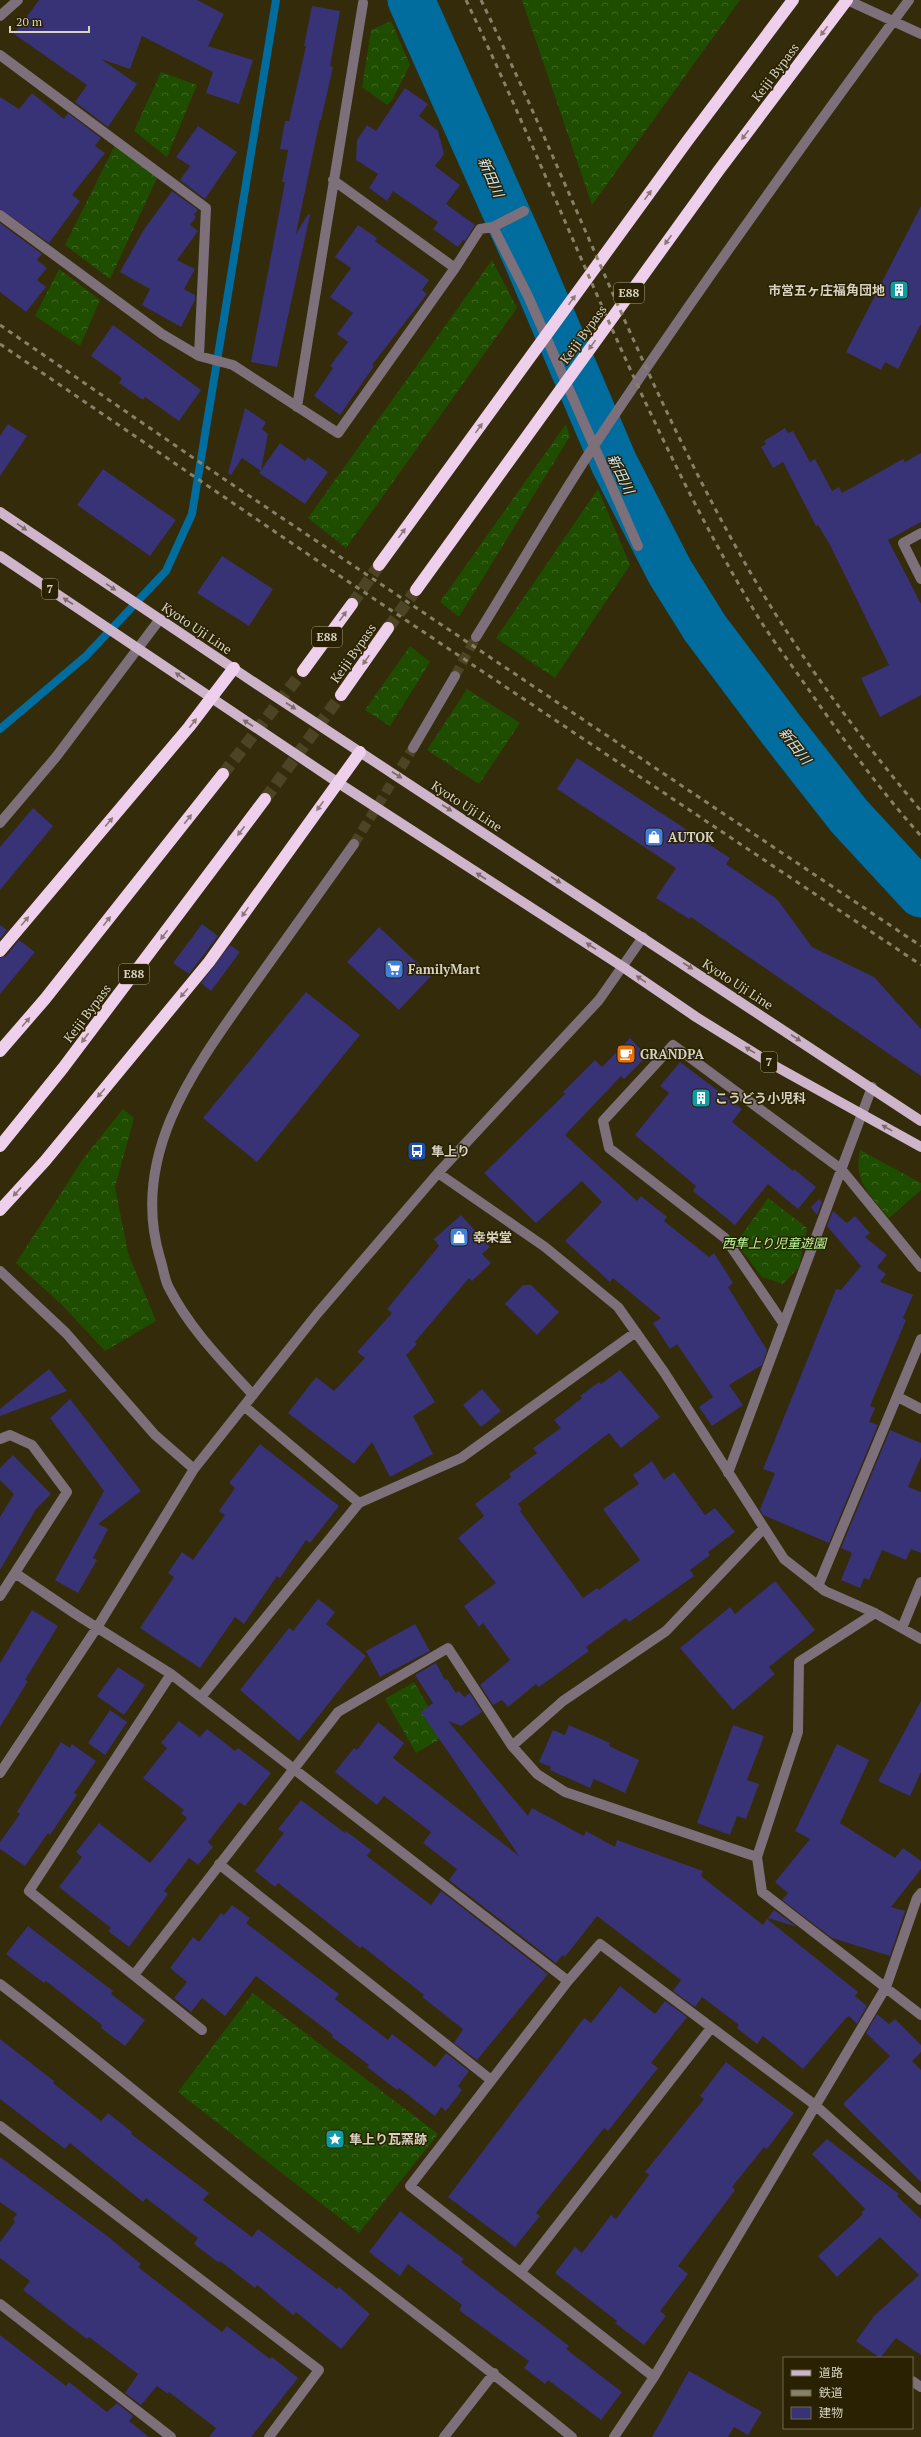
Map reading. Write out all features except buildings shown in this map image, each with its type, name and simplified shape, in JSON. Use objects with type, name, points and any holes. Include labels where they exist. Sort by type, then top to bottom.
[{"type":"highway","points":[[380,565],[678,153],[793,0]]},
{"type":"highway","name":"Keiji Bypass","points":[[416,590],[719,170],[847,0]]},
{"type":"highway","name":"E88","points":[[303,670],[352,604]]},
{"type":"highway","name":"Keiji Bypass","points":[[341,695],[388,628]]},
{"type":"highway","points":[[0,951],[212,698],[234,668]]},
{"type":"highway","points":[[0,1210],[45,1161],[209,962],[360,752]]},
{"type":"highway","points":[[0,1051],[45,999],[223,774]]},
{"type":"highway","name":"Keiji Bypass","points":[[0,1146],[63,1068],[265,799]]},
{"type":"main road","name":"Kyoto Uji Line","points":[[0,512],[146,611],[872,1087],[921,1121]]},
{"type":"main road","name":"7","points":[[0,556],[101,622],[337,782],[624,967],[696,1017],[861,1114],[921,1147]]},
{"type":"street","points":[[0,16],[18,0]]},
{"type":"street","points":[[847,0],[920,33]]},
{"type":"street","points":[[476,636],[588,456],[655,356],[812,133],[909,0]]},
{"type":"street","points":[[297,407],[363,3]]},
{"type":"street","points":[[0,55],[206,208],[199,356]]},
{"type":"street","points":[[333,180],[455,268]]},
{"type":"street","points":[[0,215],[162,334],[199,356],[233,365],[338,433],[455,268],[480,229],[495,225],[524,211]]},
{"type":"street","points":[[495,225],[528,296],[638,546]]},
{"type":"street","points":[[921,533],[903,543],[921,579]]},
{"type":"street","points":[[0,823],[56,757],[160,619]]},
{"type":"street","points":[[413,748],[455,676]]},
{"type":"street","points":[[252,1395],[194,1330],[168,1285],[154,1240],[151,1214],[152,1183],[160,1147],[176,1103],[214,1041],[354,844]]},
{"type":"street","points":[[0,1773],[98,1626],[194,1469],[316,1314],[438,1173],[599,1000],[624,967],[643,937]]},
{"type":"street","points":[[783,1324],[724,1238],[609,1148],[603,1121],[673,1045],[841,1169],[921,1267]]},
{"type":"street","points":[[728,1473],[872,1087]]},
{"type":"street","points":[[438,1173],[545,1247],[618,1307],[636,1332],[763,1529],[784,1559],[818,1586],[875,1613],[921,1638]]},
{"type":"street","points":[[0,1272],[66,1333],[154,1435],[194,1469]]},
{"type":"street","points":[[201,1697],[359,1503],[461,1458],[636,1332]]},
{"type":"street","points":[[818,1586],[921,1339]]},
{"type":"street","points":[[898,1397],[921,1409]]},
{"type":"street","points":[[244,1406],[359,1503]]},
{"type":"street","points":[[0,1440],[10,1435],[32,1445],[68,1492],[0,1596]]},
{"type":"street","points":[[512,1746],[563,1701],[666,1631],[763,1529]]},
{"type":"street","points":[[15,1573],[77,1615],[98,1626],[171,1674],[568,1981]]},
{"type":"street","points":[[902,1628],[921,1582]]},
{"type":"street","points":[[875,1613],[799,1662],[798,1732],[757,1857],[757,1869],[762,1892],[921,2015]]},
{"type":"street","points":[[134,1975],[293,1768],[338,1712],[448,1648],[512,1746],[537,1774],[565,1792],[757,1857]]},
{"type":"street","points":[[171,1674],[29,1891],[202,2030]]},
{"type":"street","points":[[219,1864],[491,2080]]},
{"type":"street","points":[[614,2437],[654,2377],[886,1987],[917,1898],[921,1893]]},
{"type":"street","points":[[654,2377],[410,2186],[568,1981],[600,1944],[815,2105],[921,2200]]},
{"type":"street","points":[[0,1984],[56,2027],[201,2146],[337,2254],[494,2373],[572,2437]]},
{"type":"street","points":[[521,2272],[711,2028]]},
{"type":"street","points":[[0,2126],[319,2370],[269,2437]]},
{"type":"street","points":[[0,2304],[171,2437]]},
{"type":"street","points":[[444,2437],[494,2373]]},
{"type":"green space","points":[[522,0],[740,0],[592,205]]},
{"type":"green space","points":[[391,21],[410,65],[392,100],[387,105],[362,87],[371,30]]},
{"type":"green space","points":[[161,72],[197,85],[167,157],[134,131]]},
{"type":"green space","points":[[115,145],[158,176],[110,279],[65,245]]},
{"type":"green space","points":[[492,260],[517,308],[346,548],[308,518]]},
{"type":"green space","points":[[59,269],[100,300],[80,346],[35,316]]},
{"type":"green space","points":[[566,424],[570,436],[459,617],[440,602]]},
{"type":"green space","points":[[598,489],[630,565],[555,678],[496,638]]},
{"type":"green space","points":[[410,646],[430,662],[390,726],[365,710]]},
{"type":"green space","points":[[467,689],[520,723],[479,784],[427,750]]},
{"type":"green space","points":[[123,1109],[134,1118],[115,1187],[128,1253],[156,1321],[105,1351],[62,1305],[16,1263],[83,1159]]},
{"type":"green space","points":[[860,1150],[921,1183],[921,1190],[889,1218],[870,1194],[861,1179],[858,1161]]},
{"type":"green space","name":"西隼上り児童遊園","points":[[768,1198],[807,1228],[799,1267],[783,1284],[762,1277],[736,1243]]},
{"type":"green space","points":[[414,1682],[445,1736],[416,1753],[385,1699]]},
{"type":"green space","points":[[253,1993],[438,2134],[359,2233],[178,2092]]},
{"type":"waterway","points":[[0,729],[86,656],[166,571],[192,514],[276,0]]},
{"type":"waterway","name":"新田川","points":[[411,0],[527,259],[614,463],[670,572],[705,628],[780,728],[849,816],[921,894]]},
{"type":"tunnel","points":[[352,604],[379,565]]},
{"type":"tunnel","points":[[388,628],[416,590]]},
{"type":"tunnel","points":[[455,676],[476,637]]},
{"type":"tunnel","points":[[223,774],[303,671]]},
{"type":"tunnel","points":[[265,799],[341,695]]},
{"type":"tunnel","points":[[354,844],[413,748]]},
{"type":"railway","points":[[466,0],[502,77],[638,387],[713,538],[755,612],[773,639],[860,761],[921,836]]},
{"type":"railway","points":[[481,0],[548,145],[644,364],[714,507],[771,608],[811,668],[854,727],[921,811]]},
{"type":"railway","points":[[0,325],[224,479],[921,946]]},
{"type":"railway","points":[[0,344],[331,570],[921,965]]},
{"type":"place","name":"市営五ヶ庄福角団地","points":[[899,290]]},
{"type":"place","name":"AUTOK","points":[[654,837]]},
{"type":"place","name":"FamilyMart","points":[[394,969]]},
{"type":"place","name":"GRANDPA","points":[[626,1054]]},
{"type":"place","name":"こうどう小児科","points":[[701,1098]]},
{"type":"place","name":"隼上り","points":[[417,1151]]},
{"type":"place","name":"幸栄堂","points":[[459,1237]]},
{"type":"place","name":"隼上り瓦窯跡","points":[[335,2139]]}]
